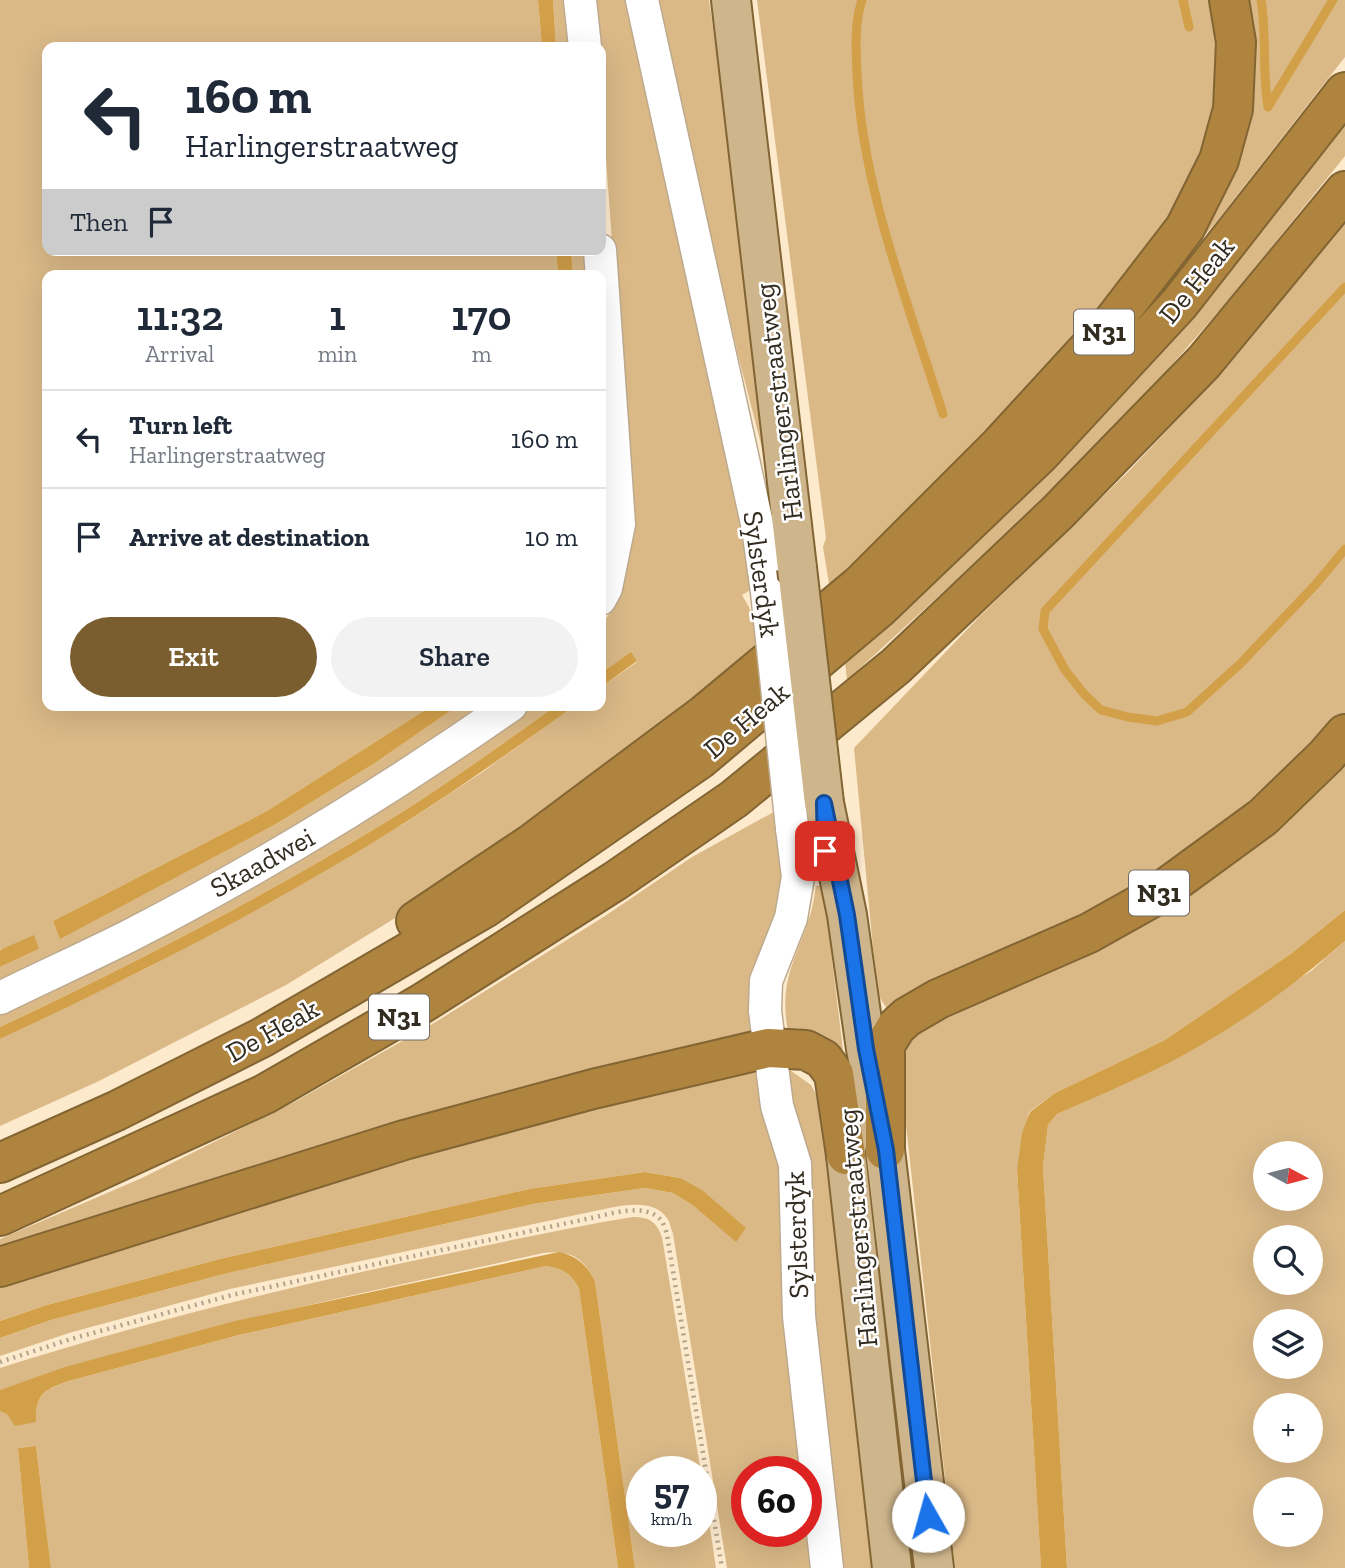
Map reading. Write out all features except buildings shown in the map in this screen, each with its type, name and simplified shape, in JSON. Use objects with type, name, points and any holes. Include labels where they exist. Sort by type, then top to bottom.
[{"type":"highway","name":"N31","points":[[261,1038],[422,916],[531,844],[705,715],[860,585],[1000,445],[1111,324],[1185,228],[1219,160],[1233,109],[1236,42],[1229,0]]},
{"type":"highway","name":"De Heak","points":[[0,1163],[116,1111],[261,1038],[486,907],[700,759],[878,609],[1040,454],[1179,304],[1345,92]]},
{"type":"highway","name":"De Heak","points":[[0,1216],[277,1087],[444,990],[615,881],[734,799],[896,666],[1058,512],[1204,362],[1345,191]]},
{"type":"highway","name":"N31","points":[[886,1150],[885,1045],[896,1027],[907,1017],[938,999],[1089,933],[1155,896],[1263,817],[1345,734]]},
{"type":"highway","points":[[0,1267],[404,1140],[593,1089],[768,1048],[806,1050],[823,1059],[834,1074],[846,1155]]},
{"type":"main road","name":"Harlingerstraatweg","points":[[731,0],[824,803],[847,915],[866,1049],[886,1150],[934,1568]]},
{"type":"main road","name":"Harlingerstraatweg","points":[[824,803],[827,923],[845,1066],[846,1155],[892,1568]]},
{"type":"street","points":[[580,0],[584,42]]},
{"type":"street","name":"Sylsterdyk","points":[[642,0],[758,528],[767,592],[798,877],[791,918],[766,981],[765,1011],[777,1106],[795,1164],[799,1316],[827,1568]]},
{"type":"street","points":[[606,336],[619,523],[606,588]]},
{"type":"street","name":"Skaadwei","points":[[0,998],[130,935],[303,840],[435,758],[502,711]]},
{"type":"path","points":[[0,1362],[71,1339],[232,1294],[591,1218],[632,1211],[649,1212],[662,1221],[667,1236],[722,1568]]},
{"type":"shaded area","points":[[0,0],[538,0],[542,42],[42,42],[42,256],[556,256],[558,270],[42,270],[42,711],[424,711],[267,811],[53,921],[60,938],[276,824],[375,763],[450,711],[477,711],[391,771],[179,895],[0,983],[0,967],[39,949],[0,949]]},
{"type":"shaded area","points":[[538,0],[553,0],[556,42],[542,42]]},
{"type":"shaded area","points":[[553,0],[568,0],[572,42],[556,42]]},
{"type":"shaded area","points":[[595,0],[630,0],[736,489],[754,588],[742,595],[749,607],[764,658],[499,853],[286,985],[99,1081],[0,1126],[0,1039],[149,967],[285,893],[405,823],[568,711],[606,711],[606,684],[637,662],[631,653],[606,670],[606,619],[626,566],[632,521],[606,158],[606,42],[599,42]]},
{"type":"shaded area","points":[[657,0],[709,0],[766,391],[771,483],[738,355]]},
{"type":"shaded area","points":[[757,0],[1215,0],[1221,30],[1215,122],[1174,219],[1107,311],[831,596],[823,547],[826,538]]},
{"type":"shaded area","points":[[1239,0],[1345,0],[1345,57],[1166,282],[1197,224]]},
{"type":"shaded area","points":[[1345,123],[1345,156],[1226,303],[1163,375],[1023,519],[847,680],[845,661],[1235,263]]},
{"type":"shaded area","points":[[1345,221],[1345,722],[1148,889],[1004,962],[887,1009],[880,998],[873,948],[854,748],[980,616],[1129,471],[1222,372]]},
{"type":"shaded area","points":[[556,256],[571,256],[573,270],[558,270]]},
{"type":"shaded area","points":[[571,256],[587,256],[588,270],[573,270]]},
{"type":"shaded area","points":[[631,652],[637,661],[606,684],[606,670]]},
{"type":"shaded area","points":[[424,711],[450,711],[375,763],[276,824],[60,939],[53,921],[267,811]]},
{"type":"shaded area","points":[[525,711],[548,711],[439,788],[302,872],[102,978],[0,1027],[0,1012],[446,767]]},
{"type":"shaded area","points":[[548,711],[568,711],[449,794],[307,881],[206,937],[0,1039],[0,1027],[102,978],[302,872],[439,788]]},
{"type":"shaded area","points":[[1345,743],[1345,910],[1292,953],[1165,1040],[1055,1093],[1029,1112],[1017,1170],[1041,1568],[955,1568],[901,1080],[904,1050],[915,1033],[1077,948]]},
{"type":"shaded area","points":[[781,808],[792,840],[758,1040],[0,1256],[0,1239],[142,1178],[298,1100],[434,1023],[605,916],[692,857]]},
{"type":"shaded area","points":[[823,885],[843,1050],[839,1051],[816,1035],[788,1032],[786,1015],[785,1000],[790,974],[810,915],[816,886]]},
{"type":"shaded area","points":[[1345,910],[1345,941],[1279,994],[1184,1055],[1057,1114],[1048,1125],[1043,1167],[1067,1568],[1041,1568],[1017,1170],[1022,1133],[1030,1112],[1055,1093],[1165,1040],[1292,953]]},
{"type":"shaded area","points":[[34,935],[39,949],[0,967],[0,950]]},
{"type":"shaded area","points":[[1345,941],[1345,1568],[1067,1568],[1043,1167],[1048,1125],[1057,1114],[1161,1067],[1311,971]]},
{"type":"shaded area","points":[[759,1065],[784,1166],[804,1456],[731,1456],[731,1547],[815,1547],[817,1568],[727,1568],[717,1506],[717,1456],[709,1456],[673,1234],[667,1218],[651,1207],[631,1205],[609,1208],[230,1289],[69,1333],[0,1356],[0,1338],[51,1320],[224,1274],[533,1204],[645,1188],[673,1193],[694,1206],[680,1178],[645,1172],[529,1189],[220,1259],[47,1305],[0,1321],[0,1278],[300,1180]]},
{"type":"shaded area","points":[[787,1068],[811,1085],[823,1107],[877,1568],[838,1568],[788,1104]]},
{"type":"shaded area","points":[[645,1172],[680,1178],[702,1190],[746,1228],[736,1242],[694,1206],[673,1193],[645,1188],[533,1204],[224,1274],[51,1320],[0,1338],[0,1321],[47,1305],[220,1259],[529,1189]]},
{"type":"shaded area","points":[[633,1217],[651,1221],[662,1237],[698,1456],[626,1456],[626,1503],[595,1281],[586,1266],[568,1254],[543,1253],[270,1314],[134,1349],[0,1390],[0,1368],[166,1319],[277,1291]]},
{"type":"shaded area","points":[[559,1252],[581,1262],[595,1281],[626,1503],[626,1547],[632,1547],[635,1568],[618,1568],[579,1289],[570,1276],[552,1267],[546,1266],[239,1335],[69,1381],[43,1394],[37,1405],[36,1422],[15,1426],[7,1414],[0,1411],[0,1390],[65,1367],[235,1321]]},
{"type":"shaded area","points":[[546,1266],[566,1273],[579,1289],[618,1568],[51,1568],[36,1446],[18,1448],[29,1568],[0,1568],[0,1411],[36,1421],[38,1404],[44,1394],[69,1381],[239,1335]]},
{"type":"shaded area","points":[[36,1446],[51,1568],[29,1568],[18,1448]]},
{"type":"shaded area","points":[[632,1547],[713,1547],[716,1568],[635,1568]]},
{"type":"waterway","points":[[862,0],[856,56],[868,160],[889,246],[943,414]]},
{"type":"waterway","points":[[1183,0],[1189,27]]},
{"type":"waterway","points":[[1261,0],[1268,107],[1333,0]]},
{"type":"waterway","points":[[1345,287],[1045,611],[1043,629],[1065,670],[1101,710],[1157,721],[1187,712],[1240,664],[1316,584],[1345,549]]},
{"type":"route","points":[[825,851],[824,803],[847,915],[866,1049],[886,1150],[928,1516]]}]
